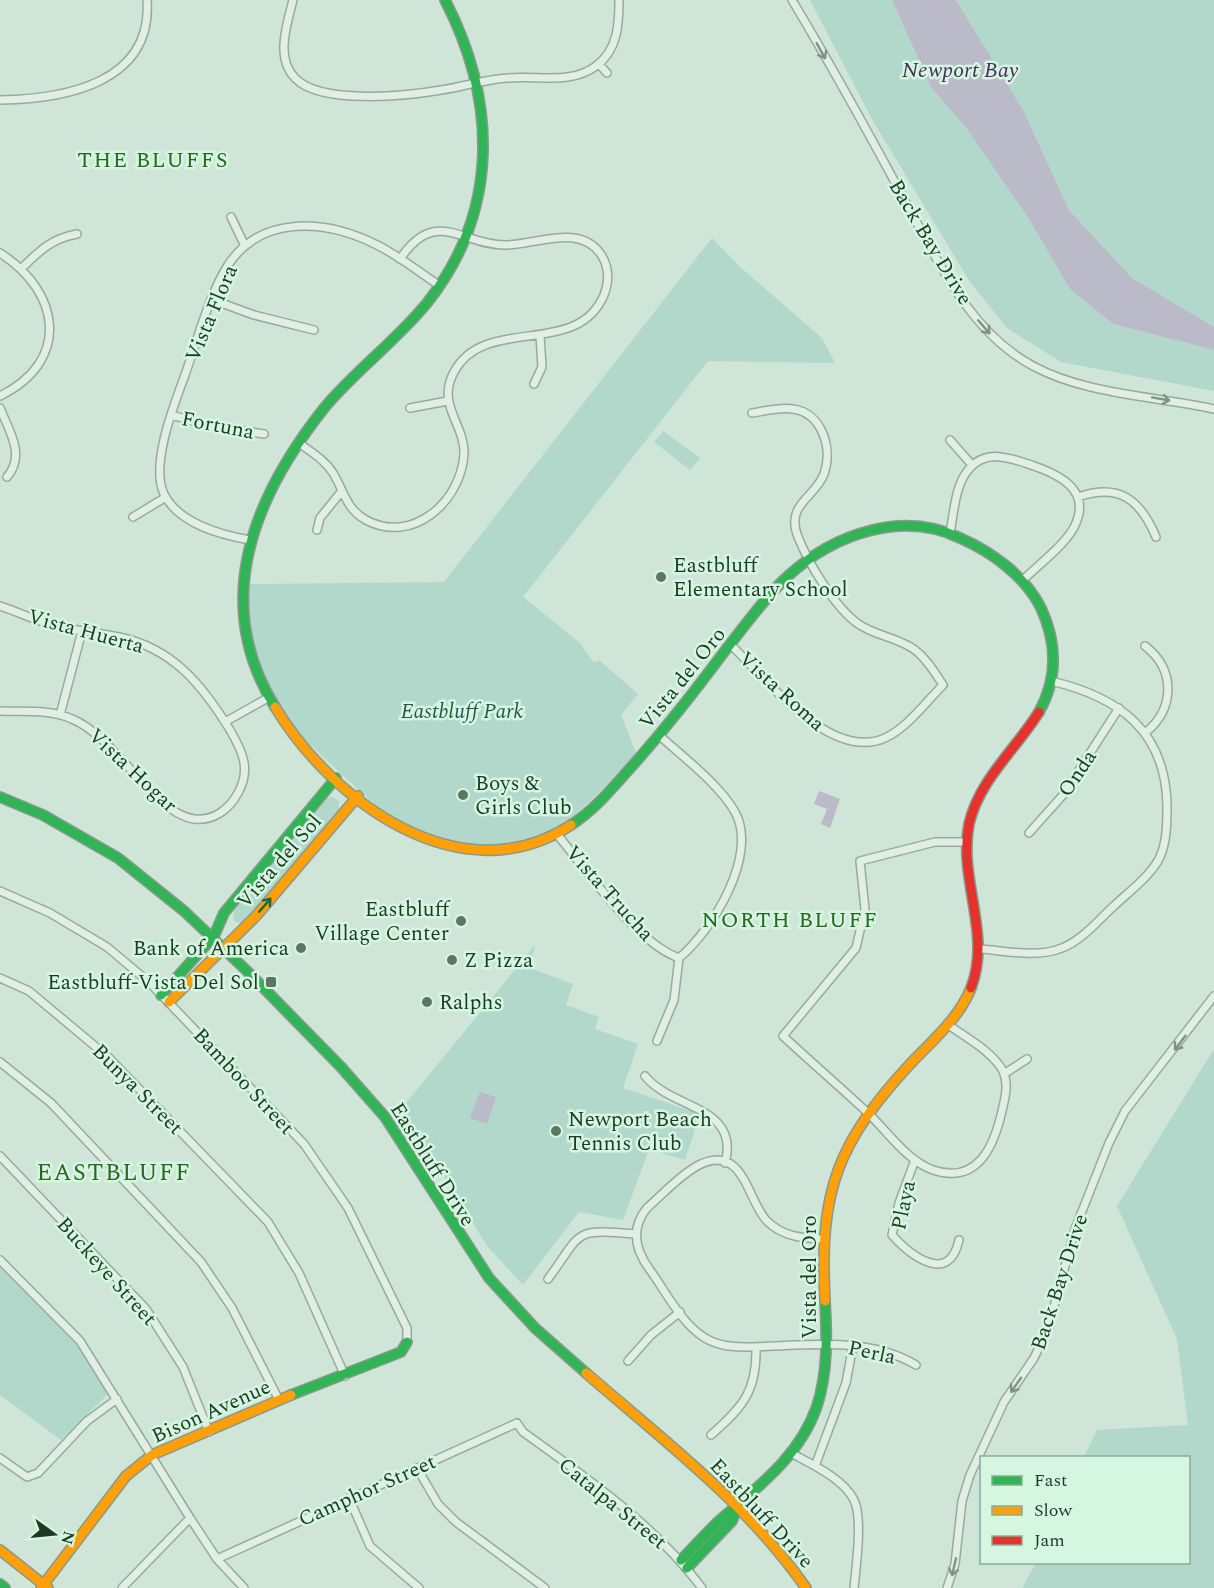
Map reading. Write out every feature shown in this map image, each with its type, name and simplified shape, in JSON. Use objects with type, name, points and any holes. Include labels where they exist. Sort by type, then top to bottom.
[{"type":"street","points":[[0,100],[54,94],[94,84],[115,74],[132,57],[143,36],[147,0]]},
{"type":"street","points":[[292,0],[285,59],[294,78],[307,88],[343,94],[396,95],[508,78],[567,77],[589,70],[599,64],[612,47],[619,27],[619,0]]},
{"type":"street","name":"Vista del Oro","points":[[446,0],[466,40],[479,83],[484,120],[483,172],[467,235],[440,286],[411,322],[338,393],[299,443],[270,492],[250,540],[242,582],[243,628],[250,660],[266,699],[292,738],[336,778],[398,827],[446,846],[497,850],[531,843],[556,833],[598,804],[660,736],[776,589],[809,559],[835,543],[874,530],[919,526],[950,533],[1008,568],[1023,580],[1037,598],[1051,630],[1054,647],[1052,681],[1033,722],[979,795],[969,823],[967,842],[981,949],[971,990],[947,1024],[868,1113],[839,1165],[828,1199],[823,1239],[826,1344],[820,1395],[808,1426],[791,1453],[738,1507],[726,1515],[684,1564]]},
{"type":"street","name":"Back Bay Drive","points":[[792,0],[939,264],[969,308],[992,335],[1023,360],[1063,378],[1214,410]]},
{"type":"street","points":[[599,64],[607,73]]},
{"type":"street","points":[[231,218],[245,246]]},
{"type":"street","name":"Vista Flora","points":[[166,497],[160,481],[159,467],[171,415],[213,300],[228,266],[245,246],[269,231],[296,225],[310,225],[361,237],[400,259],[440,286]]},
{"type":"street","points":[[299,443],[328,466],[352,510],[366,520],[388,527],[407,528],[433,514],[455,483],[464,458],[461,436],[448,401],[454,371],[472,351],[496,342],[561,331],[580,322],[600,302],[608,276],[600,253],[584,240],[574,238],[502,245],[467,235],[437,231],[417,239],[400,259]]},
{"type":"street","points":[[21,269],[45,245],[65,236],[77,234]]},
{"type":"street","points":[[0,253],[21,269],[45,301],[50,314],[51,335],[44,354],[31,374],[16,388],[0,396]]},
{"type":"street","points":[[213,300],[254,315],[314,330]]},
{"type":"street","points":[[534,384],[542,367],[540,335]]},
{"type":"street","points":[[410,408],[448,401]]},
{"type":"street","points":[[0,408],[17,453],[14,468],[7,477]]},
{"type":"street","points":[[752,413],[794,409],[810,416],[824,435],[824,474],[801,502],[795,519],[798,536],[809,559]]},
{"type":"street","name":"Fortuna","points":[[171,415],[216,427],[264,434]]},
{"type":"street","points":[[950,440],[972,465]]},
{"type":"street","points":[[950,533],[961,482],[972,465],[986,457],[1010,458],[1064,478],[1078,497],[1079,513],[1074,528],[1023,580]]},
{"type":"street","points":[[317,530],[320,518],[341,492]]},
{"type":"street","points":[[1078,497],[1108,492],[1129,499],[1143,510],[1156,537]]},
{"type":"street","points":[[133,517],[166,497],[178,511],[204,527],[250,540]]},
{"type":"street","name":"Vista Roma","points":[[732,646],[799,710],[833,736],[850,742],[874,742],[893,734],[943,685],[914,649],[870,631],[848,616],[809,559]]},
{"type":"street","name":"Vista Huerta","points":[[0,606],[45,623],[133,640],[167,657],[196,681],[225,722],[239,745],[246,776]]},
{"type":"street","points":[[60,715],[82,631]]},
{"type":"street","points":[[1145,646],[1163,665],[1168,682],[1162,717],[1145,733]]},
{"type":"street","points":[[981,949],[1042,952],[1062,948],[1079,938],[1151,870],[1162,853],[1165,841],[1167,800],[1161,765],[1145,733],[1119,708],[1095,693],[1052,681]]},
{"type":"street","points":[[225,722],[266,699]]},
{"type":"street","name":"Onda","points":[[1029,834],[1063,795],[1119,708]]},
{"type":"street","name":"Vista Hogar","points":[[0,711],[60,715],[73,719],[97,735],[169,808],[185,817],[204,819],[222,813],[235,799],[246,776]]},
{"type":"street","points":[[657,1041],[674,1000],[678,958],[698,941],[717,913],[738,861],[741,835],[739,820],[727,801],[660,736]]},
{"type":"street","name":"Vista del Sol","points":[[165,998],[214,936],[224,913],[336,778]]},
{"type":"street","name":"Vista del Sol","points":[[165,998],[256,916],[358,796]]},
{"type":"street","name":"Eastbluff Drive","points":[[0,797],[49,818],[113,854],[174,900],[214,936],[378,1109],[410,1154],[467,1250],[505,1297],[544,1337],[738,1507],[786,1561],[806,1588]]},
{"type":"street","name":"Vista Trucha","points":[[556,833],[628,919],[661,948],[678,958]]},
{"type":"street","points":[[947,1024],[996,1062],[1004,1074],[1006,1088],[995,1138],[979,1162],[952,1172],[934,1170],[915,1160],[868,1113],[783,1036],[856,948],[865,909],[860,861],[934,842],[967,842]]},
{"type":"street","name":"Bamboo Street","points":[[0,891],[50,913],[107,947],[165,998],[304,1144],[348,1208],[407,1328],[408,1342]]},
{"type":"street","name":"Bunya Street","points":[[0,978],[29,992],[108,1057],[268,1222],[299,1273],[345,1376]]},
{"type":"street","name":"Back Bay Drive","points":[[947,1588],[955,1564],[962,1502],[970,1475],[1004,1402],[1034,1358],[1048,1329],[1075,1229],[1108,1143],[1125,1111],[1214,996]]},
{"type":"street","points":[[1004,1074],[1027,1059]]},
{"type":"street","points":[[0,1062],[51,1103],[201,1262],[232,1308],[279,1400]]},
{"type":"street","points":[[645,1076],[665,1094],[706,1113],[718,1122],[728,1146],[725,1163]]},
{"type":"street","name":"Buckeye Street","points":[[0,1156],[147,1309],[183,1367],[209,1432]]},
{"type":"street","name":"Playa","points":[[915,1160],[899,1203],[892,1235],[915,1258],[932,1263],[940,1263],[952,1257],[958,1240]]},
{"type":"street","points":[[548,1279],[578,1236],[592,1230],[635,1234],[637,1225],[647,1208],[694,1168],[708,1162],[725,1163],[743,1175],[759,1211],[774,1227],[795,1236],[823,1239]]},
{"type":"street","name":"Perla","points":[[635,1234],[642,1260],[680,1312],[698,1333],[715,1343],[728,1347],[853,1345],[890,1353],[916,1365]]},
{"type":"street","points":[[0,1260],[80,1341],[217,1559],[244,1588]]},
{"type":"street","points":[[628,1361],[651,1335],[680,1312]]},
{"type":"street","name":"Bison Avenue","points":[[44,1587],[126,1476],[152,1455],[279,1400],[345,1376],[401,1352],[408,1342]]},
{"type":"street","points":[[815,1466],[844,1392],[853,1345]]},
{"type":"street","points":[[711,1435],[734,1415],[748,1396],[755,1374],[756,1347]]},
{"type":"street","points":[[0,1458],[27,1477],[38,1473],[87,1421],[117,1399]]},
{"type":"street","name":"Camphor Street","points":[[217,1559],[517,1423]]},
{"type":"street","name":"Catalpa Street","points":[[517,1423],[523,1432],[639,1520],[684,1564],[702,1588]]},
{"type":"street","points":[[791,1453],[815,1466],[849,1492],[856,1507],[854,1588]]},
{"type":"street","points":[[417,1468],[438,1504],[456,1522],[545,1588]]},
{"type":"street","points":[[349,1498],[370,1546],[419,1588]]},
{"type":"street","points":[[122,1588],[190,1518]]},
{"type":"street","points":[[0,1550],[44,1587]]},
{"type":"street","points":[[0,1584],[5,1588]]},
{"type":"green space","points":[[810,0],[892,0],[931,87],[967,129],[1027,216],[1070,289],[1113,324],[1214,350],[1214,391],[1061,362],[1007,328],[970,282],[873,121]]},
{"type":"green space","points":[[956,0],[1214,0],[1214,327],[1132,278],[1069,210],[1024,112]]},
{"type":"green space","name":"Eastbluff Park","points":[[712,238],[740,267],[822,338],[835,363],[708,361],[523,597],[580,643],[594,663],[599,660],[638,694],[621,715],[636,753],[573,816],[561,825],[533,838],[481,846],[446,842],[414,832],[383,811],[336,769],[300,734],[276,705],[264,681],[255,654],[248,584],[444,582]]},
{"type":"green space","points":[[663,431],[700,458],[690,470],[654,442]]},
{"type":"green space","points":[[333,797],[339,801],[339,811],[248,920],[243,923],[235,922],[233,917],[235,909],[326,799]]},
{"type":"green space","name":"Newport Beach Tennis Club","points":[[535,945],[530,968],[573,984],[566,1005],[599,1017],[595,1029],[638,1044],[623,1088],[700,1114],[685,1160],[649,1149],[623,1220],[579,1212],[523,1285],[487,1246],[402,1108]]},
{"type":"green space","points":[[1214,1049],[1214,1588],[1022,1588],[1035,1564],[1190,1564],[1190,1456],[1084,1456],[1097,1430],[1188,1425],[1177,1339],[1117,1206]]},
{"type":"green space","points":[[0,1267],[75,1342],[109,1393],[61,1440],[0,1395]]},
{"type":"water","name":"Newport Bay","points":[[892,0],[956,0],[1024,112],[1069,210],[1132,278],[1214,327],[1214,350],[1113,324],[1070,289],[1027,216],[967,129],[931,87]]},
{"type":"water","points":[[819,791],[840,799],[830,828],[821,824],[827,809],[814,804]]},
{"type":"water","points":[[480,1092],[496,1097],[487,1124],[470,1118]]},
{"type":"traffic: fast","points":[[275,707],[256,668],[245,628],[244,589],[249,551],[261,513],[278,477],[300,441],[325,407],[415,317],[451,268],[468,231],[478,193],[483,155],[481,116],[474,77],[462,38],[445,0]]},
{"type":"traffic: fast","points":[[571,825],[596,805],[645,751],[755,613],[788,576],[826,548],[870,531],[915,526],[938,530],[984,550],[1017,575],[1041,608],[1050,634],[1052,673],[1050,686],[1039,712]]},
{"type":"traffic: fast","points":[[161,995],[214,936],[224,913],[336,778]]},
{"type":"traffic: fast","points":[[0,797],[43,815],[118,858],[184,911],[247,971],[341,1067],[385,1117],[489,1278],[535,1328],[586,1373]]},
{"type":"traffic: fast","points":[[681,1560],[720,1520],[776,1469],[789,1455],[810,1424],[821,1393],[825,1367],[825,1301]]},
{"type":"traffic: fast","points":[[291,1395],[401,1352],[407,1342]]},
{"type":"traffic: fast","points":[[687,1568],[732,1521],[738,1507]]},
{"type":"traffic: fast","points":[[0,1584],[5,1588]]},
{"type":"traffic: slow","points":[[275,707],[300,742],[330,775],[365,805],[403,828],[444,844],[486,850],[529,844],[571,825]]},
{"type":"traffic: slow","points":[[169,1002],[256,916],[358,796]]},
{"type":"traffic: slow","points":[[825,1301],[824,1262],[830,1198],[838,1170],[850,1144],[886,1091],[960,1009],[971,988]]},
{"type":"traffic: slow","points":[[586,1373],[731,1500],[783,1557],[806,1588]]},
{"type":"traffic: slow","points":[[41,1588],[126,1476],[152,1455],[291,1395]]},
{"type":"traffic: slow","points":[[0,1550],[48,1588]]},
{"type":"traffic: jam","points":[[971,988],[978,947],[968,866],[969,824],[974,808],[989,779],[1039,712]]},
{"type":"place","name":"Eastbluff Elementary School","points":[[661,577]]},
{"type":"place","name":"Boys & Girls Club","points":[[463,795]]},
{"type":"place","name":"Eastbluff Village Center","points":[[461,921]]},
{"type":"place","name":"Bank of America","points":[[301,948]]},
{"type":"place","name":"Z Pizza","points":[[452,960]]},
{"type":"place","name":"Eastbluff-Vista Del Sol","points":[[271,982]]},
{"type":"place","name":"Ralphs","points":[[427,1002]]},
{"type":"place","name":"Newport Beach Tennis Club","points":[[556,1131]]},
{"type":"district","name":"THE BLUFFS","points":[[153,159]]},
{"type":"district","name":"NORTH BLUFF","points":[[790,919]]},
{"type":"district","name":"EASTBLUFF","points":[[114,1172]]}]
